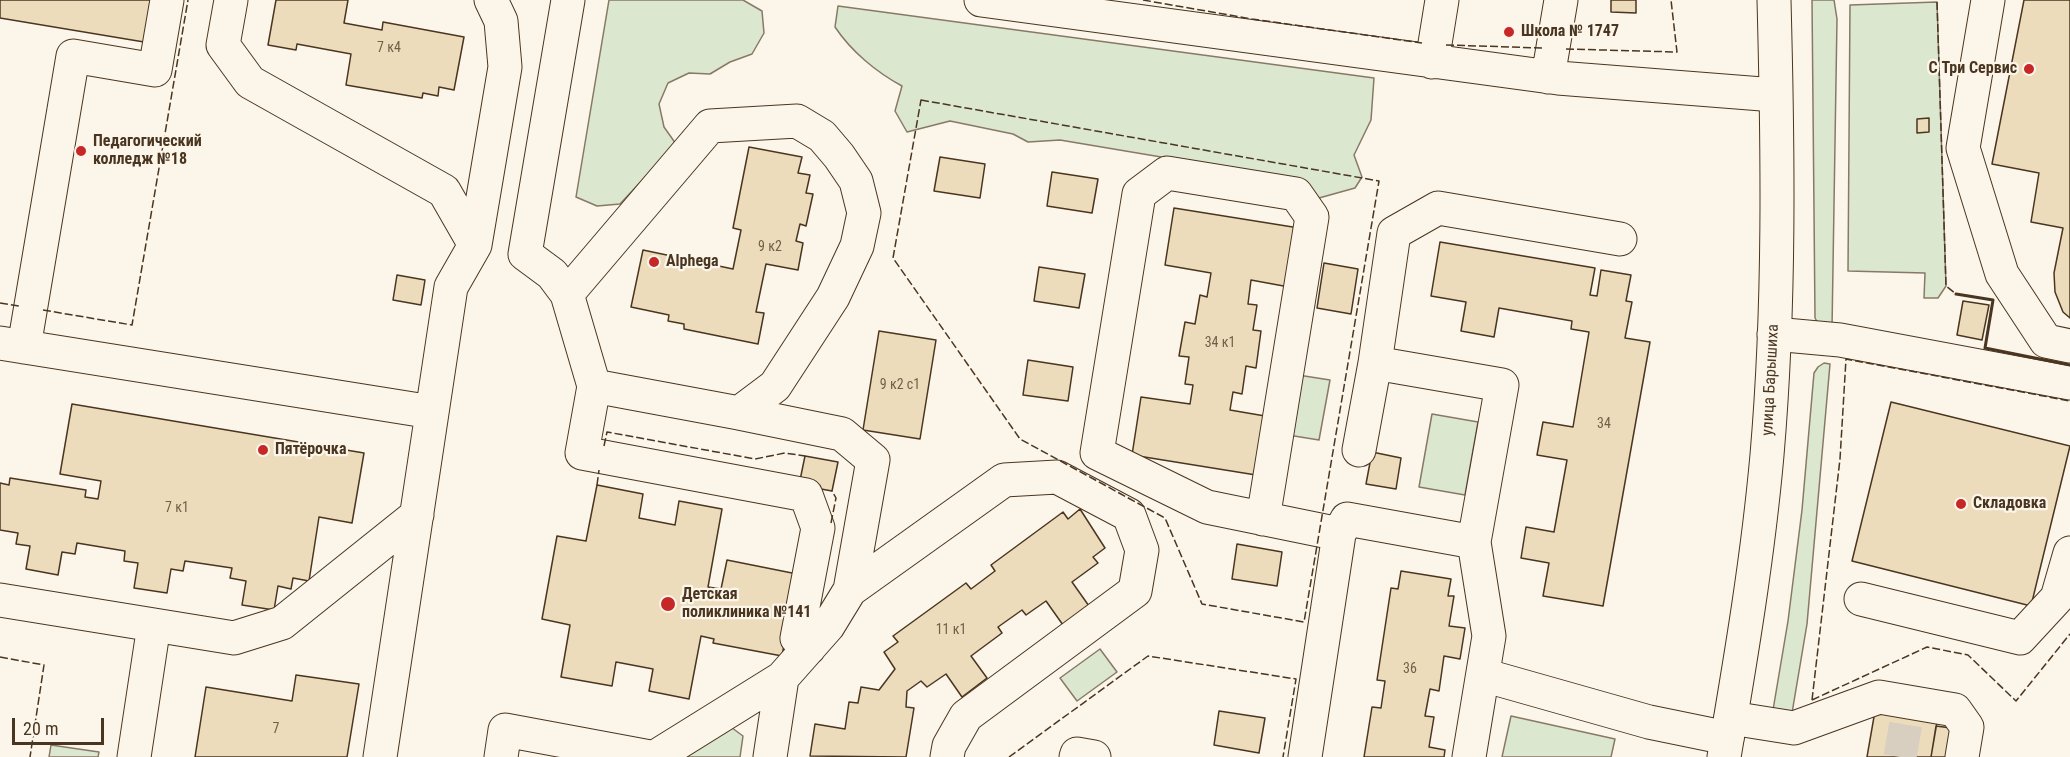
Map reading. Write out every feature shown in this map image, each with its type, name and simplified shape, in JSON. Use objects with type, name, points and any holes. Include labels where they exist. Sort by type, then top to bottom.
[{"type":"main road","points":[[167,0],[155,70],[73,56],[12,345],[432,412]]},
{"type":"main road","points":[[231,0],[223,45],[250,82],[444,191],[475,245],[525,254],[552,274],[567,294],[594,387],[582,453],[806,495],[818,528],[797,638],[808,648]]},
{"type":"main road","points":[[380,757],[451,287],[475,245],[505,67],[501,21],[491,0]]},
{"type":"main road","points":[[525,254],[568,0]]},
{"type":"main road","points":[[981,0],[1548,76],[1775,95]]},
{"type":"main road","points":[[1432,62],[1442,0]]},
{"type":"main road","points":[[1548,76],[1562,0]]},
{"type":"main road","name":"улица Барышиха","points":[[1728,745],[1754,571],[1767,454],[1774,334],[1774,0]]},
{"type":"main road","points":[[1988,0],[1963,147],[2002,274],[2046,341],[2070,346]]},
{"type":"main road","points":[[567,294],[710,126],[797,121],[822,136],[856,181],[864,213],[857,246],[833,297],[775,386],[739,413]]},
{"type":"main road","points":[[1263,519],[1312,217],[1296,194],[1167,173],[1139,194],[1097,453],[1207,507],[1263,519],[1339,534]]},
{"type":"main road","points":[[1359,450],[1375,363],[1394,233],[1438,208],[1620,238]]},
{"type":"main road","points":[[1774,334],[1840,340],[2070,383]]},
{"type":"main road","points":[[1375,363],[1502,385],[1474,542],[1489,636],[1469,757]]},
{"type":"main road","points":[[594,387],[842,434],[873,460],[850,590],[828,626],[782,678],[655,757]]},
{"type":"main road","points":[[850,590],[1004,480],[1057,477],[1129,515],[1142,550],[1135,591],[966,716],[949,746],[947,757]]},
{"type":"main road","points":[[0,600],[234,638],[282,623],[417,515]]},
{"type":"main road","points":[[1305,757],[1339,534],[1347,519],[1474,542]]},
{"type":"main road","points":[[1861,599],[2020,638],[2057,598],[2070,553]]},
{"type":"main road","points":[[134,757],[154,625]]},
{"type":"main road","points":[[1483,675],[1728,745],[1794,728],[1879,697],[1908,710],[1955,710],[1967,727],[1962,757]]},
{"type":"main road","points":[[770,757],[782,678]]},
{"type":"main road","points":[[501,757],[505,730],[650,757]]},
{"type":"main road","points":[[1076,757],[1077,754],[1094,757]]},
{"type":"green space","points":[[609,0],[743,0],[762,11],[764,33],[752,54],[730,62],[710,74],[689,73],[668,83],[659,104],[664,127],[676,144],[620,204],[597,206],[576,197]]},
{"type":"green space","points":[[1812,0],[1834,0],[1837,19],[1832,329],[1819,325],[1815,318]]},
{"type":"green space","points":[[1937,2],[1946,286],[1938,298],[1924,298],[1925,273],[1848,271],[1850,5]]},
{"type":"green space","points":[[838,6],[1374,78],[1371,120],[1354,155],[1362,177],[1355,188],[1319,198],[1298,180],[1060,140],[1028,142],[1013,134],[950,121],[907,132],[895,111],[902,86],[865,60],[841,36],[835,27]]},
{"type":"green space","points":[[1824,363],[1830,364],[1807,624],[1792,713],[1773,710],[1788,621],[1802,510],[1814,373]]},
{"type":"green space","points":[[1298,375],[1330,380],[1319,440],[1288,435]]},
{"type":"green space","points":[[1432,414],[1478,422],[1465,495],[1419,487]]},
{"type":"green space","points":[[1100,649],[1117,672],[1077,701],[1060,678]]},
{"type":"green space","points":[[1511,716],[1615,739],[1611,757],[1502,757]]},
{"type":"green space","points":[[724,722],[743,736],[740,757],[684,757]]},
{"type":"green space","points":[[51,745],[99,752],[98,757],[49,757]]},
{"type":"building","points":[[0,0],[151,0],[144,42],[0,18]]},
{"type":"building","points":[[276,0],[348,0],[344,23],[382,30],[383,22],[464,37],[454,90],[439,87],[438,96],[423,93],[422,98],[346,85],[351,54],[297,44],[296,50],[268,45]]},
{"type":"building","points":[[1611,0],[1636,0],[1636,13],[1611,12]]},
{"type":"building","points":[[2024,0],[2070,0],[2070,318],[2063,312],[2055,292],[2054,273],[2063,228],[2031,222],[2039,173],[1992,164]]},
{"type":"building","points":[[1929,118],[1929,132],[1917,133],[1917,119]]},
{"type":"building","points":[[749,147],[802,157],[798,173],[810,175],[806,193],[813,194],[806,226],[800,224],[796,241],[803,243],[798,270],[766,264],[756,312],[764,313],[758,344],[684,329],[684,324],[668,321],[669,315],[631,307],[643,250],[733,269],[741,230],[733,228]]},
{"type":"building","points":[[940,157],[985,164],[980,198],[934,191]]},
{"type":"building","points":[[1052,172],[1098,179],[1092,213],[1047,206]]},
{"type":"building","points":[[1174,208],[1299,228],[1289,287],[1251,280],[1248,304],[1257,305],[1253,330],[1261,331],[1256,368],[1246,366],[1242,394],[1233,392],[1230,410],[1265,416],[1256,475],[1132,455],[1141,397],[1190,404],[1193,385],[1185,384],[1189,357],[1179,356],[1185,322],[1195,324],[1200,295],[1207,297],[1211,273],[1165,265]]},
{"type":"building","points":[[1440,242],[1595,268],[1590,295],[1597,296],[1601,270],[1631,275],[1626,301],[1632,302],[1625,338],[1650,342],[1603,606],[1543,596],[1549,563],[1521,558],[1526,527],[1554,532],[1567,460],[1537,455],[1543,422],[1573,427],[1589,332],[1571,329],[1572,321],[1499,308],[1494,337],[1461,331],[1466,302],[1431,296]]},
{"type":"building","points":[[1324,263],[1358,269],[1351,314],[1317,308]]},
{"type":"building","points":[[1039,267],[1085,274],[1079,308],[1034,301]]},
{"type":"building","points":[[397,275],[425,280],[421,305],[393,300]]},
{"type":"building","points":[[1963,301],[1989,305],[1982,340],[1957,335]]},
{"type":"building","points":[[879,331],[936,340],[920,439],[863,430]]},
{"type":"building","points":[[1028,360],[1073,367],[1068,401],[1023,395]]},
{"type":"building","name":"Складовка","points":[[1891,402],[2070,446],[2031,606],[1852,561]]},
{"type":"building","points":[[72,404],[364,453],[352,523],[319,517],[309,581],[293,578],[291,589],[278,586],[274,610],[242,605],[246,581],[230,578],[232,568],[185,561],[183,571],[171,569],[167,593],[134,588],[138,563],[124,561],[125,551],[77,543],[75,554],[62,552],[58,575],[26,569],[30,546],[16,544],[18,533],[0,530],[0,483],[9,485],[10,478],[86,490],[85,497],[98,499],[101,481],[60,474]]},
{"type":"building","points":[[1372,452],[1401,458],[1396,489],[1366,484]]},
{"type":"building","points":[[805,456],[838,462],[832,491],[799,485]]},
{"type":"building","name":"Детская поликлиника №141","points":[[597,485],[643,494],[639,518],[675,525],[679,501],[722,509],[708,587],[721,589],[727,560],[797,574],[782,656],[713,643],[714,639],[701,636],[689,699],[649,691],[653,669],[616,662],[612,686],[561,677],[570,625],[542,619],[557,536],[586,541]]},
{"type":"building","points":[[1080,509],[1105,548],[1093,557],[1098,563],[1072,582],[1089,606],[1063,625],[1046,601],[1026,615],[1022,610],[998,627],[1002,633],[971,656],[987,678],[962,697],[946,674],[927,687],[921,681],[907,691],[906,707],[914,708],[906,757],[810,756],[815,724],[845,729],[849,702],[858,703],[861,687],[879,690],[895,669],[884,652],[898,642],[893,636],[966,583],[971,589],[995,571],[991,565],[1063,512],[1068,519]]},
{"type":"building","points":[[1237,544],[1282,552],[1277,586],[1232,579]]},
{"type":"building","points":[[1401,571],[1451,579],[1448,596],[1454,596],[1449,626],[1465,628],[1460,659],[1444,656],[1439,691],[1430,689],[1425,716],[1434,717],[1429,747],[1445,750],[1444,757],[1364,757],[1372,707],[1381,708],[1385,681],[1377,680],[1391,588],[1398,589]]},
{"type":"building","points":[[296,675],[359,684],[347,757],[195,757],[206,687],[292,701]]},
{"type":"building","points":[[1219,711],[1265,718],[1259,753],[1214,745]]},
{"type":"building","points":[[1875,711],[1937,722],[1931,757],[1867,757]]},
{"type":"building","points":[[1936,726],[1951,728],[1946,757],[1931,757]]},
{"type":"tunnel","points":[[1900,757],[1907,717]]},
{"type":"fence","points":[[43,310],[132,325],[188,0]]},
{"type":"fence","points":[[1143,0],[1252,19],[1422,43]]},
{"type":"fence","points":[[1566,49],[1677,52],[1671,0]]},
{"type":"fence","points":[[1937,2],[1946,286],[1956,294]]},
{"type":"fence","points":[[1446,45],[1542,48]]},
{"type":"fence","points":[[921,100],[1379,181],[1304,622],[1202,604],[1165,518],[1020,439],[893,258],[921,100]]},
{"type":"fence","points":[[0,303],[19,306]]},
{"type":"fence","points":[[1812,700],[1840,459],[1846,359],[2070,401]]},
{"type":"fence","points":[[604,446],[607,432],[755,459],[785,453],[805,456]]},
{"type":"fence","points":[[597,485],[599,470]]},
{"type":"fence","points":[[831,523],[836,498],[832,491]]},
{"type":"fence","points":[[1812,700],[1927,647],[1968,655],[2016,701],[2070,634]]},
{"type":"fence","points":[[1009,757],[1148,656],[1296,679],[1283,757]]},
{"type":"fence","points":[[0,657],[44,665],[30,757]]},
{"type":"wall","points":[[1956,294],[1993,300],[1985,348],[2070,365]]},
{"type":"place","name":"Школа № 1747","points":[[1509,32]]},
{"type":"place","name":"С Три Сервис","points":[[2029,69]]},
{"type":"place","name":"Педагогический колледж №18","points":[[81,151]]},
{"type":"place","name":"Alphega","points":[[654,262]]},
{"type":"place","name":"Пятёрочка","points":[[263,450]]},
{"type":"place","name":"Складовка","points":[[1961,504]]},
{"type":"place","name":"Детская поликлиника №141","points":[[668,604]]}]
